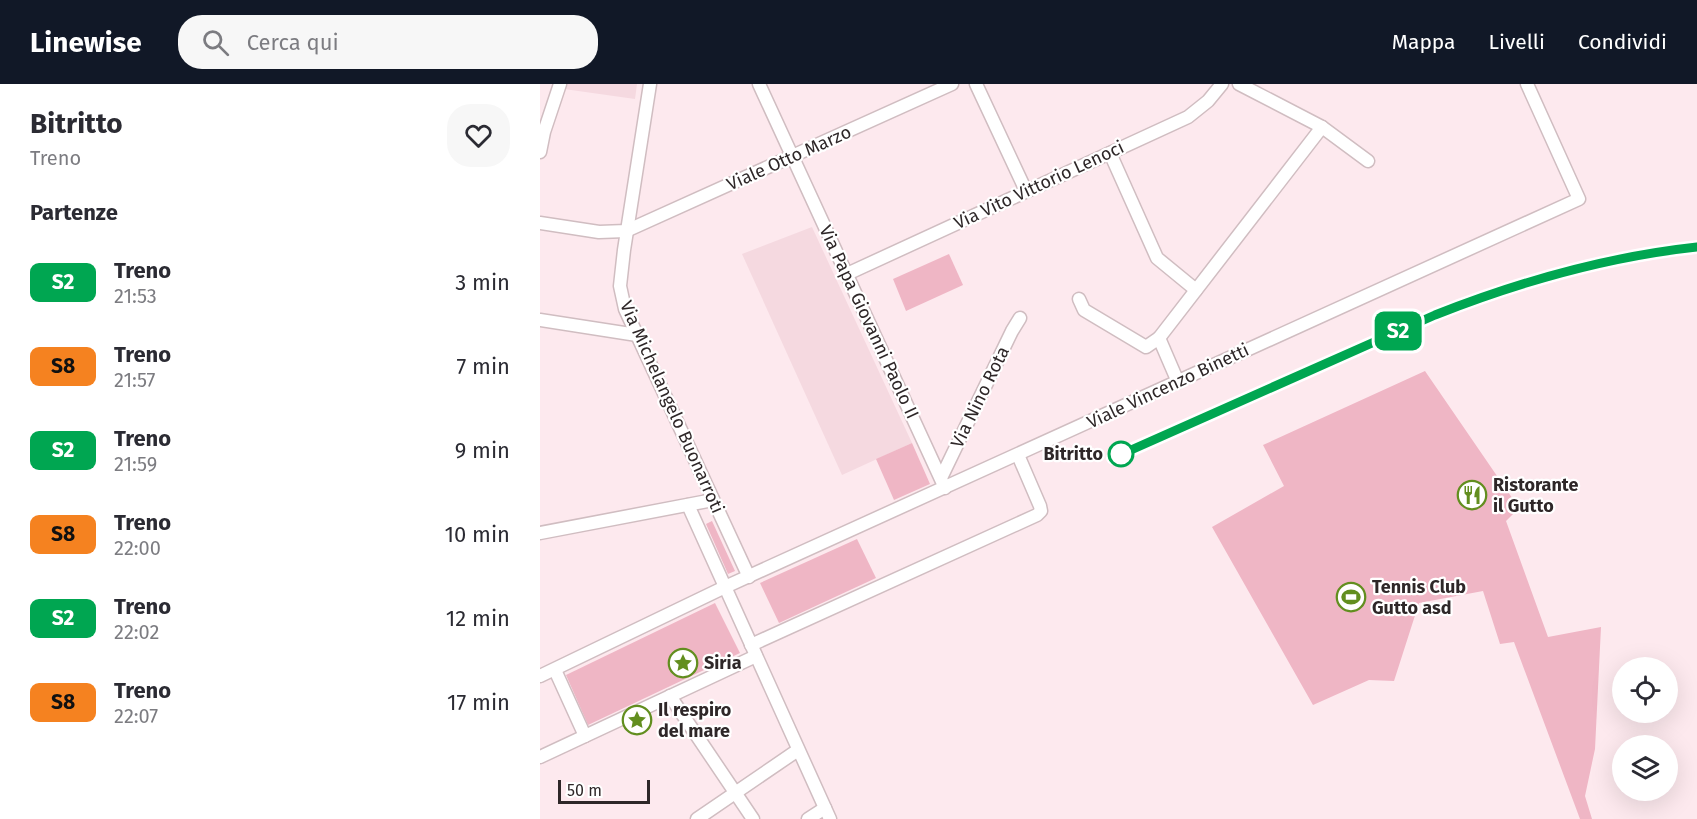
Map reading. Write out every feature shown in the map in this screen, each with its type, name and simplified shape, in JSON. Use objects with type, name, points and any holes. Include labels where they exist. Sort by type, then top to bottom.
[{"type":"street","points":[[540,152],[544,132],[560,84]]},
{"type":"street","name":"Via Michelangelo Buonarroti","points":[[650,84],[626,231],[620,286],[626,309],[637,335],[749,577]]},
{"type":"street","name":"Via Papa Giovanni Paolo II","points":[[759,84],[943,483]]},
{"type":"street","name":"Viale Otto Marzo","points":[[626,231],[952,84]]},
{"type":"street","points":[[976,84],[1026,191]]},
{"type":"street","name":"Via Vito Vittorio Lenoci","points":[[847,274],[1188,117],[1208,101],[1222,84]]},
{"type":"street","points":[[1239,84],[1322,127],[1368,161]]},
{"type":"street","name":"Viale Vincenzo Binetti","points":[[540,676],[943,483],[1018,455],[1579,199],[1527,84]]},
{"type":"street","points":[[1079,299],[1083,309],[1146,347],[1159,338],[1322,127]]},
{"type":"street","points":[[1110,153],[1157,258],[1196,290]]},
{"type":"street","points":[[540,223],[599,232],[626,231]]},
{"type":"street","name":"Via Nino Rota","points":[[943,483],[1020,318]]},
{"type":"street","points":[[540,320],[637,335]]},
{"type":"street","points":[[1159,338],[1178,382]]},
{"type":"street","points":[[540,757],[670,696],[753,651],[1037,515],[1041,511],[1040,506],[1018,455]]},
{"type":"street","points":[[540,533],[713,500]]},
{"type":"street","points":[[688,505],[827,813],[808,819]]},
{"type":"street","points":[[555,670],[585,736]]},
{"type":"street","points":[[670,696],[753,819]]},
{"type":"street","points":[[697,819],[798,750]]},
{"type":"shaded area","points":[[566,84],[637,84],[635,99],[564,89]]},
{"type":"shaded area","points":[[812,227],[912,443],[842,475],[742,254]]},
{"type":"shaded area","points":[[949,254],[963,285],[906,311],[893,279]]},
{"type":"shaded area","name":"Tennis Club Gutto asd","points":[[1425,371],[1519,508],[1506,521],[1548,637],[1601,627],[1595,749],[1585,796],[1592,819],[1580,819],[1514,642],[1500,644],[1483,591],[1419,603],[1394,681],[1369,680],[1313,705],[1212,527],[1284,486],[1263,445]]},
{"type":"shaded area","points":[[912,443],[930,484],[894,500],[876,459]]},
{"type":"shaded area","points":[[712,521],[735,571],[728,574],[706,524]]},
{"type":"shaded area","points":[[857,539],[876,578],[779,623],[760,583]]},
{"type":"shaded area","points":[[715,603],[740,653],[588,725],[566,675]]},
{"type":"railway","points":[[1113,458],[1435,315],[1499,291],[1597,264],[1697,247]]},
{"type":"train","name":"S2","points":[[1113,458],[1477,298],[1603,261],[1697,247]]},
{"type":"place","name":"Bitritto","points":[[1121,454]]},
{"type":"place","name":"Ristorante il Gutto","points":[[1472,495]]},
{"type":"place","name":"Tennis Club Gutto asd","points":[[1351,597]]},
{"type":"place","name":"Siria","points":[[683,663]]},
{"type":"place","name":"Il respiro del mare","points":[[637,720]]}]
